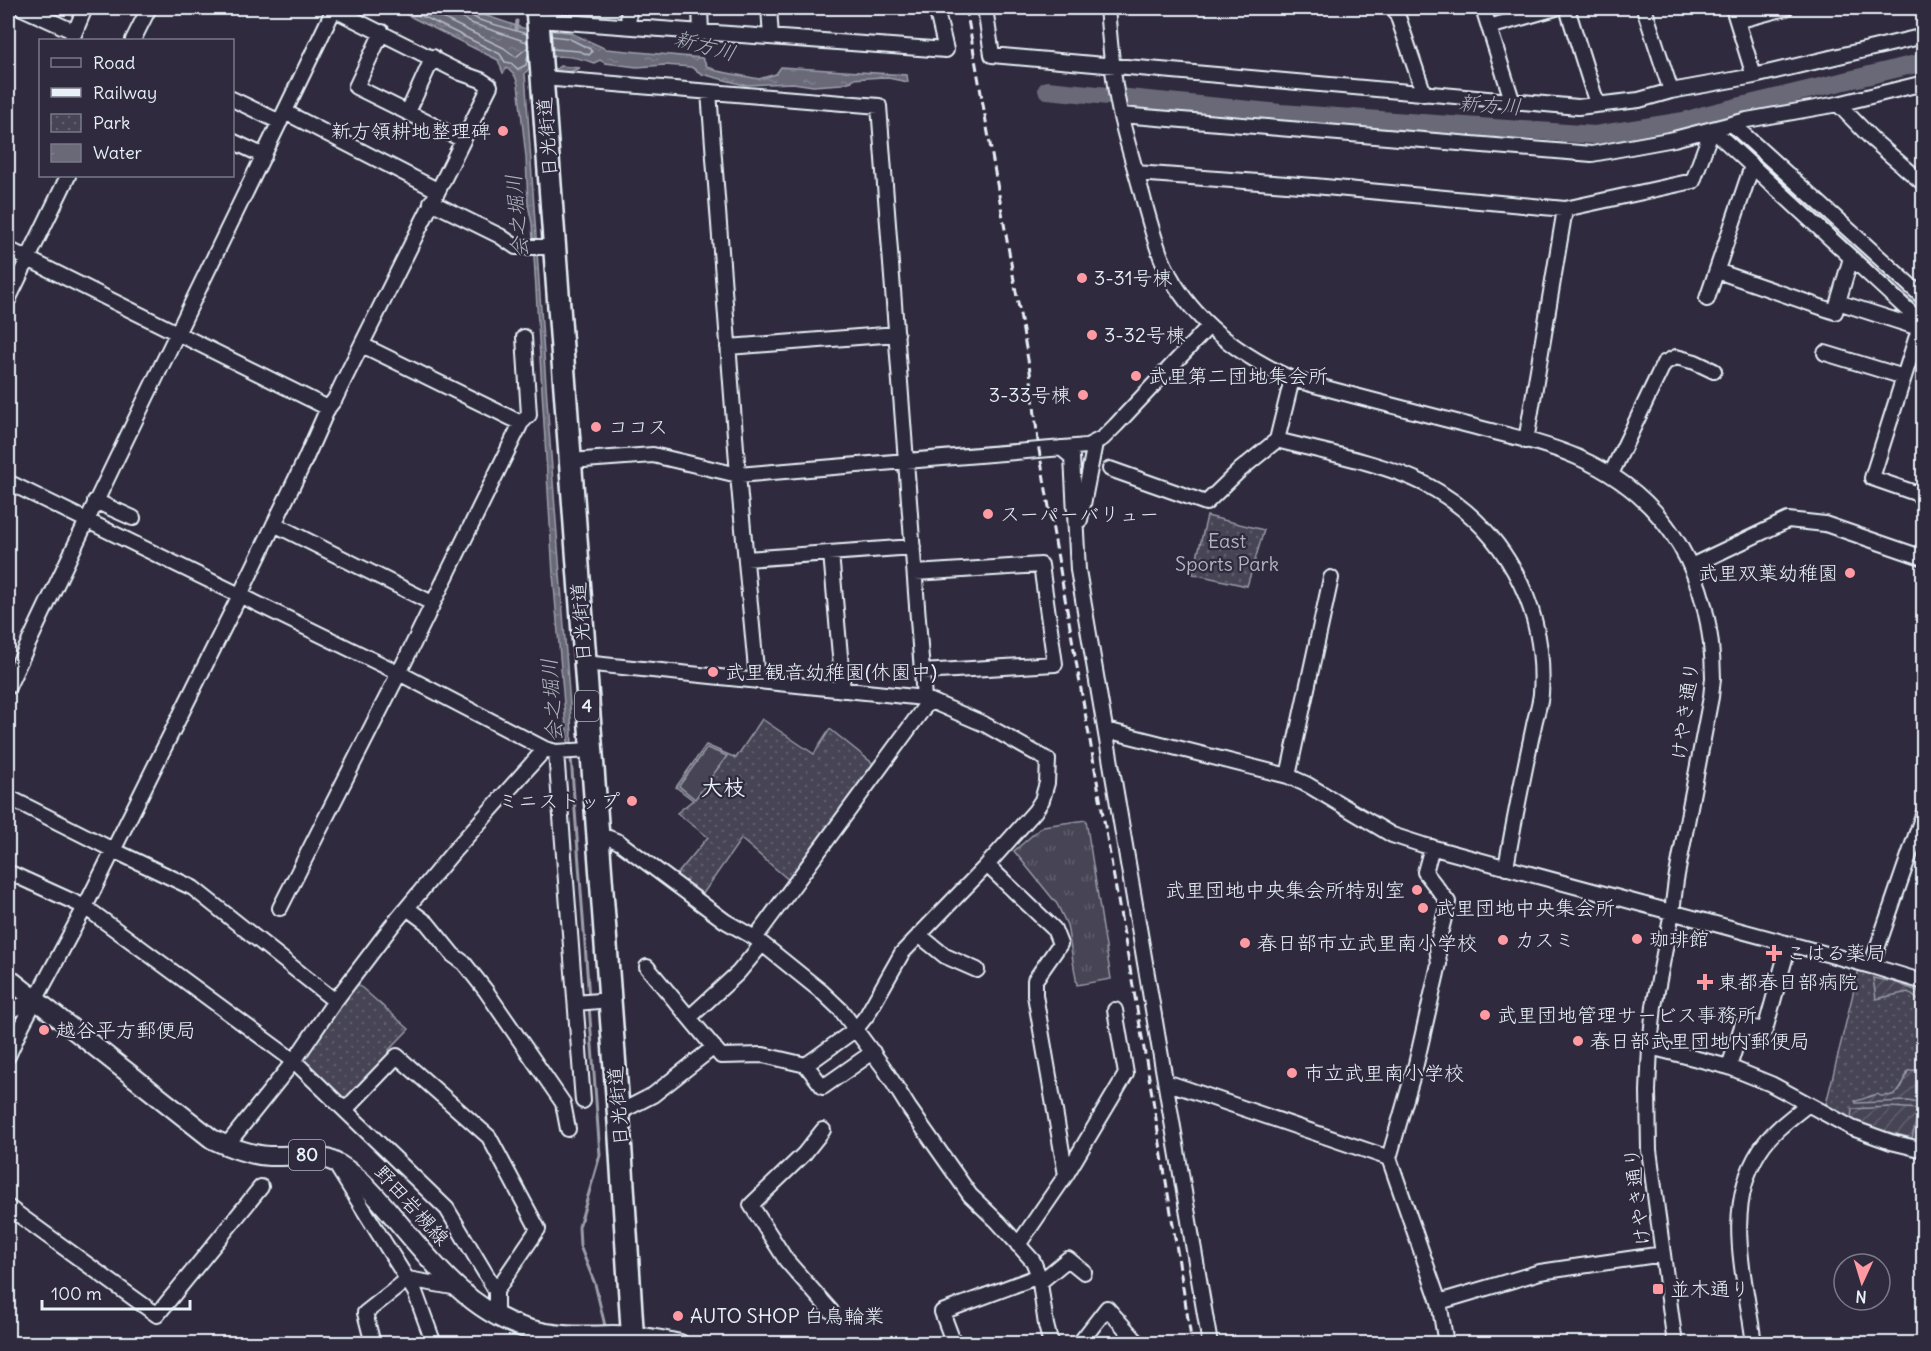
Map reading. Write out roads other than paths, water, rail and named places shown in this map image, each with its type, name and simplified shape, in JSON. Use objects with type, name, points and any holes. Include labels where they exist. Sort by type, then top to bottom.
[{"type":"highway","name":"日光街道","points":[[538,17],[543,77],[539,247],[570,461],[584,663],[584,751],[597,837],[604,1001],[618,1113],[633,1340]]},
{"type":"main road","name":"野田岩槻線","points":[[8,978],[203,1132],[226,1146],[268,1156],[302,1154],[326,1159],[353,1174],[370,1190],[446,1277],[496,1316],[520,1327],[539,1332],[681,1344]]},
{"type":"street","points":[[22,8],[73,36],[85,8]]},
{"type":"street","points":[[134,39],[149,8]]},
{"type":"street","points":[[8,687],[85,520],[264,156],[332,8],[490,86],[335,399],[328,408],[240,595],[85,907],[22,1024],[8,1056]]},
{"type":"street","points":[[628,8],[629,27]]},
{"type":"street","points":[[700,8],[701,33]]},
{"type":"street","points":[[769,8],[771,37]]},
{"type":"street","points":[[538,17],[701,33],[946,50],[936,8]]},
{"type":"street","points":[[986,8],[992,55],[1578,107],[1639,100],[1671,91],[1754,76],[1923,36]]},
{"type":"street","name":"けやき通り","points":[[1107,8],[1114,80],[1120,111],[1162,259],[1175,284],[1209,326],[1235,348],[1263,366],[1292,379],[1526,441],[1576,457],[1611,474],[1624,482],[1661,519],[1683,550],[1691,566],[1710,630],[1713,678],[1654,1006],[1648,1091],[1649,1150],[1675,1344]]},
{"type":"street","points":[[1395,8],[1424,94]]},
{"type":"street","points":[[1483,8],[1513,103]]},
{"type":"street","points":[[1489,27],[1556,8]]},
{"type":"street","points":[[1567,8],[1597,104]]},
{"type":"street","points":[[1644,8],[1671,91]]},
{"type":"street","points":[[1733,8],[1754,76]]},
{"type":"street","points":[[1737,21],[1786,8]]},
{"type":"street","points":[[382,32],[356,87],[463,140]]},
{"type":"street","points":[[408,112],[433,57]]},
{"type":"street","points":[[543,77],[879,106],[922,672],[927,699],[738,973],[690,1017]]},
{"type":"street","points":[[1120,111],[1592,154],[1838,104],[1923,83]]},
{"type":"street","points":[[709,92],[738,475],[757,680]]},
{"type":"street","points":[[234,100],[282,117],[434,196],[516,247],[539,247]]},
{"type":"street","points":[[1838,104],[1873,140],[1923,184]]},
{"type":"street","points":[[1732,124],[1923,298]]},
{"type":"street","points":[[1712,129],[1921,325]]},
{"type":"street","points":[[1136,173],[1314,186],[1565,209],[1693,181],[1712,129]]},
{"type":"street","points":[[234,142],[264,156]]},
{"type":"street","points":[[1707,299],[1752,166]]},
{"type":"street","points":[[8,300],[68,177]]},
{"type":"street","points":[[1526,441],[1565,209]]},
{"type":"street","points":[[8,249],[328,408]]},
{"type":"street","points":[[1717,271],[1835,312],[1851,258]]},
{"type":"street","points":[[1838,302],[1921,325]]},
{"type":"street","points":[[1921,325],[1872,478],[1923,496]]},
{"type":"street","points":[[570,461],[653,455],[738,475],[1087,446],[1095,443],[1116,425],[1209,326]]},
{"type":"street","points":[[728,346],[897,334]]},
{"type":"street","points":[[280,908],[399,673],[521,423],[529,416],[524,337]]},
{"type":"street","points":[[362,345],[521,423]]},
{"type":"street","points":[[1825,353],[1904,377]]},
{"type":"street","points":[[1611,474],[1664,363],[1676,357],[1695,362],[1714,371]]},
{"type":"street","points":[[1110,469],[1206,503],[1240,470],[1277,440],[1292,379]]},
{"type":"street","points":[[1277,440],[1388,470],[1424,484],[1458,504],[1483,528],[1513,567],[1534,615],[1541,658],[1541,695],[1506,868]]},
{"type":"street","points":[[1076,543],[1095,443]]},
{"type":"street","points":[[1062,448],[1072,458],[1078,570],[1210,1344]]},
{"type":"street","points":[[8,482],[554,751],[584,751]]},
{"type":"street","points":[[95,501],[133,518]]},
{"type":"street","points":[[1691,566],[1788,520],[1825,524],[1923,558]]},
{"type":"street","points":[[274,524],[432,603]]},
{"type":"street","points":[[746,559],[913,547]]},
{"type":"street","points":[[831,553],[843,690]]},
{"type":"street","points":[[915,573],[1041,565],[1055,664],[922,672]]},
{"type":"street","points":[[1288,776],[1331,578]]},
{"type":"street","points":[[584,663],[927,699],[984,724],[1048,760],[1047,783],[1042,800],[1035,811],[987,865],[902,952],[867,1015],[856,1029],[806,1065]]},
{"type":"street","points":[[1106,730],[1288,776],[1308,785],[1392,835],[1432,848],[1923,982]]},
{"type":"street","points":[[226,1146],[294,1061],[335,1001],[454,851],[554,751]]},
{"type":"street","points":[[554,751],[578,1003],[583,1101]]},
{"type":"street","points":[[8,797],[193,888],[335,1001]]},
{"type":"street","points":[[1871,966],[1923,812]]},
{"type":"street","points":[[597,837],[619,842],[725,921],[758,941],[841,1010],[873,1052],[970,1195],[1033,1261],[1040,1279],[1046,1325],[1053,1344]]},
{"type":"street","points":[[1432,848],[1425,872],[1448,902],[1437,946],[1439,964],[1416,1064],[1389,1158],[1439,1302],[1446,1344]]},
{"type":"street","points":[[987,865],[1054,929],[1060,944],[1035,980],[1035,996],[1066,1175]]},
{"type":"street","points":[[8,872],[85,907],[294,1061],[447,1209],[496,1291],[496,1316]]},
{"type":"street","points":[[407,908],[427,923],[486,991],[563,1103],[568,1129]]},
{"type":"street","points":[[919,935],[945,956],[977,970]]},
{"type":"street","points":[[1729,1066],[1742,1026],[1766,1030],[1789,944]]},
{"type":"street","points":[[647,967],[721,1056],[763,1055],[806,1065],[823,1087],[873,1052]]},
{"type":"street","points":[[8,1011],[37,999]]},
{"type":"street","points":[[578,1003],[604,1001]]},
{"type":"street","points":[[1018,1245],[1066,1175],[1126,1074],[1115,1010]]},
{"type":"street","points":[[618,1113],[653,1095],[714,1047]]},
{"type":"street","points":[[1650,1047],[1729,1066],[1771,1084],[1852,1128],[1891,1142],[1923,1150]]},
{"type":"street","points":[[345,1110],[397,1056],[489,1137],[538,1229],[496,1291]]},
{"type":"street","points":[[1166,1082],[1389,1158]]},
{"type":"street","points":[[1754,1344],[1738,1240],[1743,1184],[1761,1148],[1807,1105]]},
{"type":"street","points":[[823,1130],[804,1154],[751,1206],[786,1260],[831,1311]]},
{"type":"street","points":[[335,1163],[408,1279],[434,1344]]},
{"type":"street","points":[[8,1207],[157,1315],[261,1187]]},
{"type":"street","points":[[1439,1302],[1540,1272],[1663,1254]]},
{"type":"street","points":[[954,1344],[942,1312],[1040,1279],[1068,1259],[1084,1272]]},
{"type":"street","points":[[373,1344],[365,1313],[408,1279],[458,1288]]},
{"type":"street","points":[[1079,1344],[1107,1308],[1139,1344]]},
{"type":"water","points":[[393,8],[428,8],[427,11],[429,8],[468,8],[523,28],[569,32],[606,49],[702,58],[707,66],[717,71],[759,79],[776,74],[781,67],[907,75],[908,82],[883,77],[852,79],[842,84],[813,86],[793,83],[744,85],[702,74],[691,67],[665,65],[637,67],[605,63],[600,60],[594,63],[562,56],[529,61],[556,69],[560,66],[580,68],[567,73],[528,70],[525,73],[572,732],[571,761],[553,574],[532,223],[528,205],[526,157],[518,84],[515,76],[507,68],[503,73],[498,60]]},
{"type":"waterway","points":[[516,29],[517,21]]},
{"type":"waterway","name":"新方川","points":[[1047,90],[1281,113],[1595,135],[1684,121],[1924,62]]},
{"type":"waterway","points":[[1704,115],[1716,123]]},
{"type":"waterway","points":[[1723,129],[1924,313]]},
{"type":"waterway","name":"会之堀川","points":[[571,757],[589,998]]},
{"type":"waterway","name":"会之堀川","points":[[589,1005],[600,1155],[579,1227],[580,1246],[595,1284],[606,1330]]},
{"type":"railway","points":[[966,8],[1030,371],[1039,450],[1153,1100],[1192,1344]]},
{"type":"place","name":"新方領耕地整理碑","points":[[503,131]]},
{"type":"place","name":"3-31号棟","points":[[1082,278]]},
{"type":"place","name":"3-32号棟","points":[[1092,335]]},
{"type":"place","name":"武里第二団地集会所","points":[[1136,376]]},
{"type":"place","name":"3-33号棟","points":[[1083,395]]},
{"type":"place","name":"ココス","points":[[596,427]]},
{"type":"place","name":"スーパーバリュー","points":[[988,514]]},
{"type":"place","name":"武里双葉幼稚園","points":[[1850,573]]},
{"type":"place","name":"武里観音幼稚園(休園中)","points":[[713,672]]},
{"type":"place","name":"ミニストップ","points":[[632,801]]},
{"type":"place","name":"武里団地中央集会所特別室","points":[[1417,890]]},
{"type":"place","name":"武里団地中央集会所","points":[[1423,908]]},
{"type":"place","name":"珈琲館","points":[[1637,939]]},
{"type":"place","name":"カスミ","points":[[1503,940]]},
{"type":"place","name":"春日部市立武里南小学校","points":[[1245,943]]},
{"type":"place","name":"こはる薬局","points":[[1774,953]]},
{"type":"place","name":"東都春日部病院","points":[[1705,982]]},
{"type":"place","name":"武里団地管理サービス事務所","points":[[1485,1015]]},
{"type":"place","name":"越谷平方郵便局","points":[[44,1030]]},
{"type":"place","name":"春日部武里団地内郵便局","points":[[1578,1041]]},
{"type":"place","name":"市立武里南小学校","points":[[1292,1073]]},
{"type":"place","name":"並木通り","points":[[1658,1289]]},
{"type":"place","name":"AUTO SHOP 白鳥輪業","points":[[678,1316]]},
{"type":"district","name":"大枝","points":[[723,787]]},
{"type":"park label","name":"East Sports Park","points":[[1227,552]]}]
